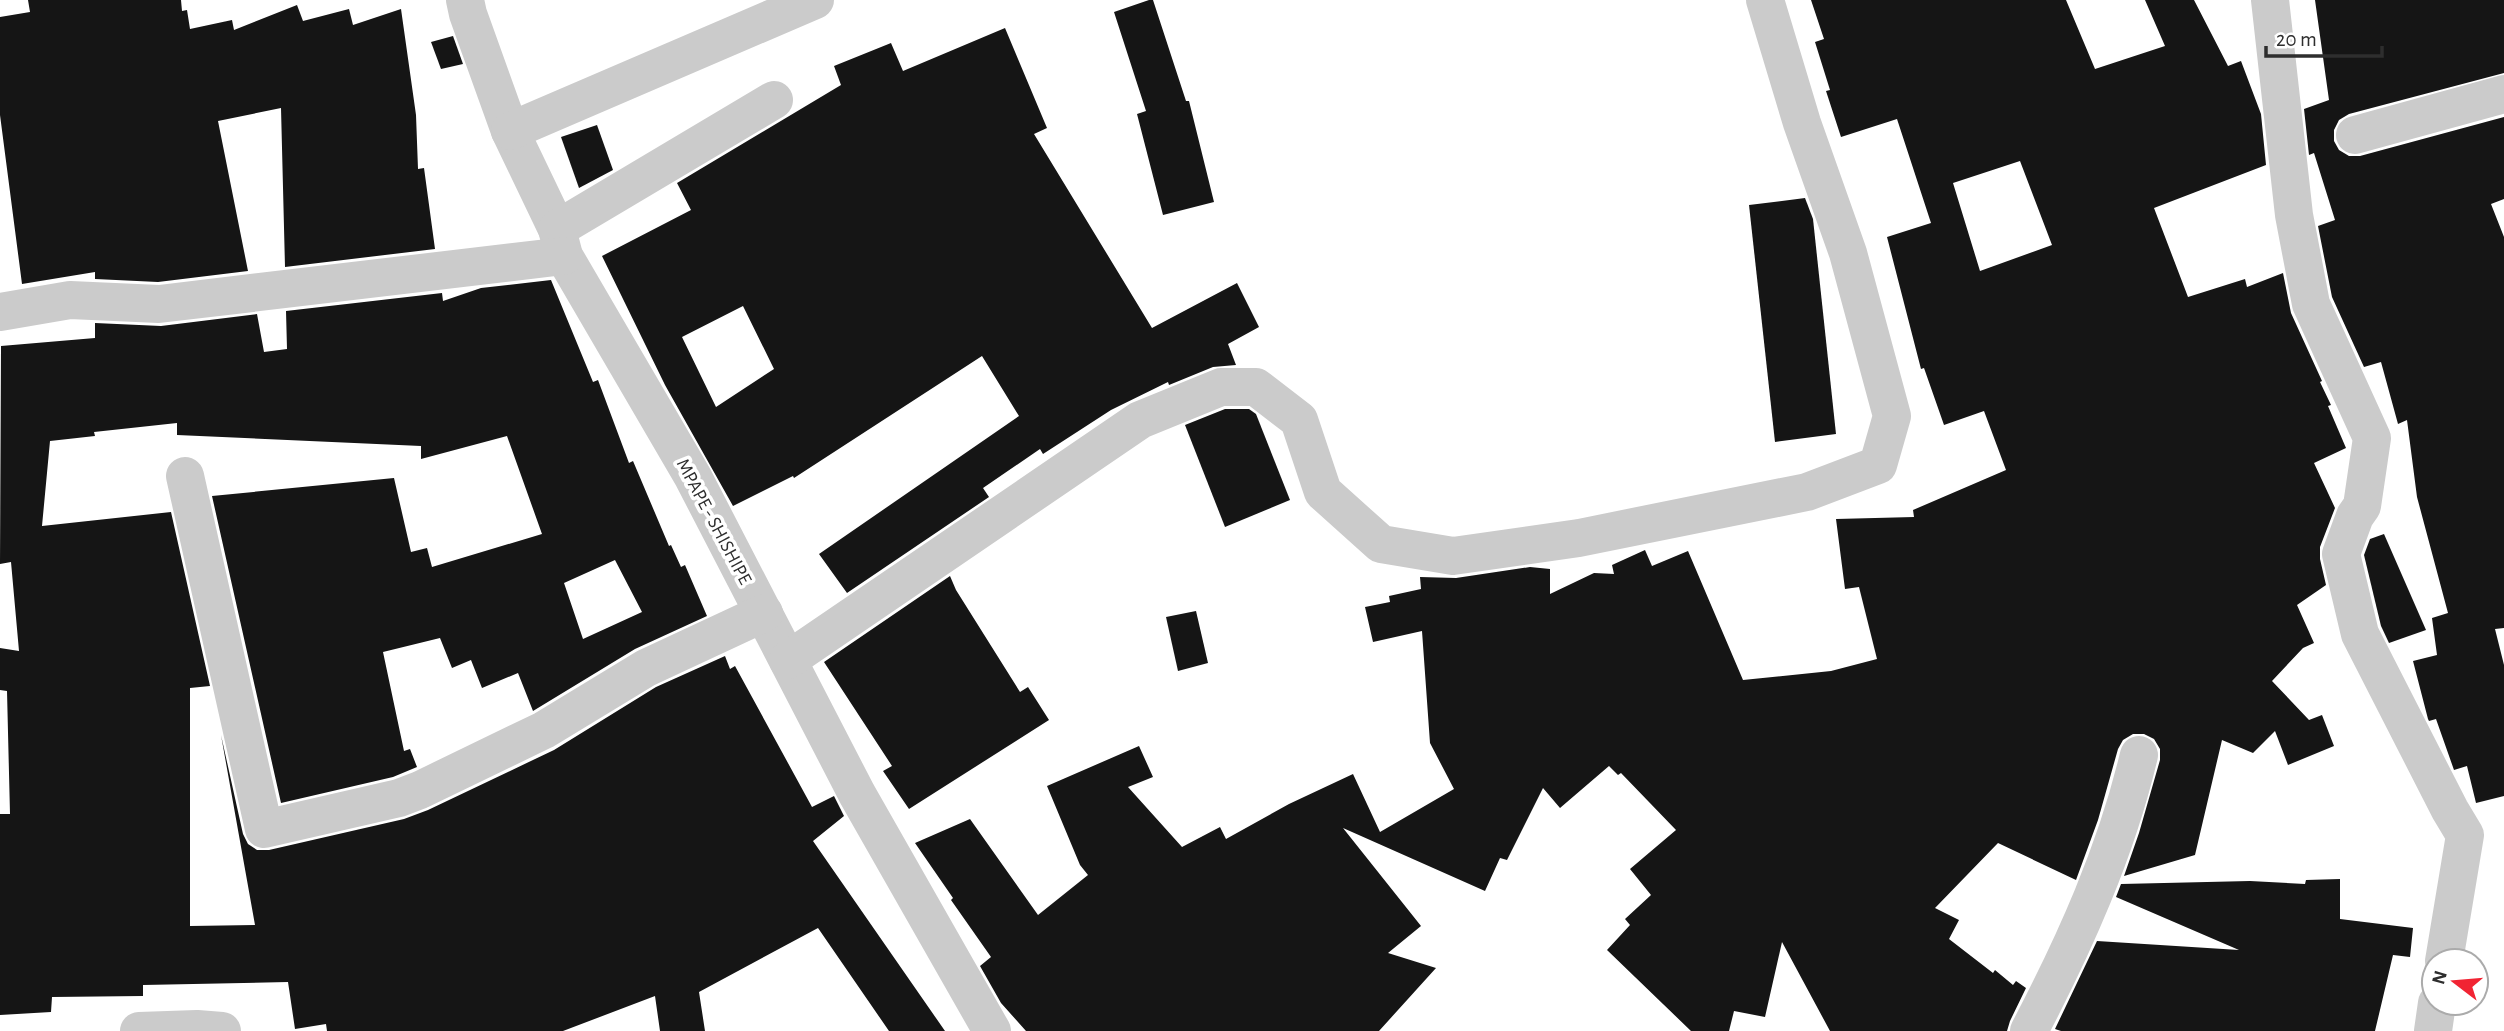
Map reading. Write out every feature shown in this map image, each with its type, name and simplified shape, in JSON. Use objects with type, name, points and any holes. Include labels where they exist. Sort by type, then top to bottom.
[{"type":"street","name":"MPAPE - SHISHIPE","points":[[465,0],[510,131],[560,242],[693,477],[857,794],[992,1031]]},
{"type":"street","points":[[510,131],[815,0]]},
{"type":"street","points":[[788,660],[1140,420],[1221,387],[1256,387],[1299,420],[1323,492],[1381,544],[1452,556],[1578,538],[1807,492],[1878,465],[1892,416],[1848,253],[1802,123],[1765,0]]},
{"type":"street","points":[[2270,0],[2294,215],[2311,304],[2372,438],[2362,506],[2355,516],[2341,554],[2360,634],[2465,835],[2446,947]]},
{"type":"street","points":[[2355,135],[2504,94]]},
{"type":"street","points":[[0,312],[70,300],[159,304],[560,242],[774,100]]},
{"type":"street","points":[[185,476],[264,829],[399,799],[544,730],[646,668],[764,613]]},
{"type":"street","points":[[2029,1031],[2058,974],[2109,859],[2127,805],[2139,755]]},
{"type":"street","points":[[139,1031],[222,1031]]},
{"type":"building","points":[[28,0],[181,0],[182,11],[187,10],[190,29],[232,20],[234,30],[297,5],[303,21],[349,9],[353,25],[401,9],[416,115],[418,169],[424,168],[435,249],[285,267],[281,108],[218,121],[248,271],[158,282],[95,279],[95,272],[22,284],[0,115],[0,17],[30,12]]},
{"type":"building","points":[[1153,0],[1186,101],[1189,101],[1214,202],[1163,215],[1137,114],[1146,111],[1114,12]]},
{"type":"building","points":[[1811,0],[2066,0],[2095,69],[2165,46],[2145,0],[2194,0],[2228,66],[2241,61],[2261,114],[2266,165],[2154,208],[2188,297],[2245,279],[2247,287],[2283,273],[2291,313],[2322,381],[2320,382],[2331,405],[2328,406],[2346,448],[2314,463],[2335,508],[2320,547],[2326,585],[2297,605],[2314,643],[2303,648],[2272,681],[2309,720],[2322,715],[2334,746],[2288,765],[2275,731],[2253,753],[2222,740],[2195,855],[2124,876],[2160,760],[2160,749],[2154,739],[2144,734],[2133,734],[2123,740],[2118,749],[2098,820],[2076,880],[1998,843],[1935,908],[1959,920],[1949,939],[1993,973],[1995,970],[2013,985],[2016,981],[2026,988],[2007,1031],[1830,1031],[1782,942],[1765,1017],[1734,1011],[1729,1031],[1691,1031],[1607,950],[1630,925],[1625,919],[1651,895],[1630,869],[1676,830],[1621,773],[1618,775],[1609,766],[1560,808],[1543,788],[1507,860],[1500,858],[1485,891],[1343,828],[1421,926],[1388,953],[1436,968],[1379,1031],[1026,1031],[1001,1003],[980,966],[991,957],[915,843],[970,819],[1038,915],[1088,875],[1080,865],[1047,786],[1139,746],[1153,777],[1128,787],[1182,847],[1220,827],[1226,839],[1289,804],[1353,774],[1380,832],[1454,789],[1430,743],[1422,631],[1373,642],[1365,607],[1390,602],[1389,596],[1421,589],[1420,577],[1456,578],[1530,567],[1550,569],[1550,594],[1594,573],[1614,574],[1612,565],[1645,550],[1652,566],[1688,551],[1743,680],[1831,671],[1877,659],[1859,587],[1845,589],[1836,519],[1914,517],[1913,510],[2006,470],[1984,411],[1944,425],[1924,368],[1921,369],[1887,237],[1931,223],[1897,119],[1841,137],[1826,91],[1830,90],[1815,42],[1824,39]],"holes":[[[2020,161],[2052,245],[1980,271],[1953,183]]]},
{"type":"building","points":[[2315,0],[2504,0],[2504,73],[2349,114],[2339,120],[2334,130],[2334,141],[2339,150],[2349,156],[2360,156],[2504,117],[2504,199],[2491,204],[2504,237],[2504,628],[2495,629],[2504,665],[2504,796],[2476,803],[2467,766],[2454,770],[2436,719],[2428,719],[2413,661],[2437,655],[2432,618],[2448,613],[2417,497],[2407,420],[2398,424],[2381,362],[2364,367],[2332,297],[2318,226],[2335,220],[2314,153],[2309,155],[2304,109],[2329,100]]},
{"type":"building","points":[[1005,28],[1047,128],[1034,134],[1152,328],[1237,283],[1259,327],[1228,344],[1236,365],[1213,367],[1169,385],[1168,382],[1111,410],[1043,454],[1040,449],[983,488],[989,497],[847,593],[819,554],[1019,416],[982,356],[794,478],[793,476],[733,506],[665,385],[602,256],[691,210],[677,183],[841,85],[834,66],[891,43],[903,71]],"holes":[[[743,306],[774,369],[716,407],[682,337]]]},
{"type":"building","points":[[453,36],[463,64],[441,69],[431,42]]},
{"type":"building","points":[[597,125],[613,170],[579,188],[561,137]]},
{"type":"building","points":[[1805,198],[1813,219],[1836,434],[1775,442],[1749,205]]},
{"type":"building","points":[[551,280],[593,382],[598,380],[629,463],[633,461],[669,546],[671,545],[681,567],[685,565],[707,616],[635,649],[533,711],[518,673],[482,688],[471,660],[452,668],[440,638],[383,652],[404,751],[410,749],[417,767],[393,777],[281,803],[212,496],[394,478],[411,552],[427,548],[432,567],[542,534],[507,436],[421,459],[421,446],[177,435],[177,423],[94,432],[95,436],[50,441],[42,526],[171,512],[210,686],[190,688],[190,926],[255,925],[221,735],[243,834],[248,844],[257,850],[269,850],[404,819],[428,810],[554,750],[656,687],[725,656],[730,669],[735,666],[812,807],[834,796],[844,816],[813,841],[945,1031],[889,1031],[818,928],[699,992],[705,1031],[660,1031],[655,996],[563,1031],[327,1031],[326,1024],[295,1029],[288,982],[143,985],[143,996],[52,997],[51,1012],[0,1015],[0,814],[10,814],[7,691],[0,690],[0,648],[19,651],[11,562],[0,564],[1,346],[95,338],[95,323],[161,326],[257,314],[264,352],[287,349],[286,311],[442,293],[443,301],[481,288]],"holes":[[[615,560],[642,612],[583,639],[564,583]]]},
{"type":"building","points":[[1225,409],[1249,409],[1256,414],[1290,500],[1225,527],[1185,425]]},
{"type":"building","points":[[2384,534],[2426,630],[2389,643],[2381,626],[2364,555],[2370,539]]},
{"type":"building","points":[[950,576],[1020,692],[1028,687],[1049,720],[909,809],[883,771],[892,766],[824,662]]},
{"type":"building","points":[[1196,611],[1208,663],[1178,671],[1166,617]]},
{"type":"building","points":[[2340,879],[2340,919],[2413,928],[2410,957],[2393,955],[2375,1031],[2055,1029],[2097,941],[2239,950],[2116,897],[2121,884],[2250,881],[2305,884],[2306,880]]}]
